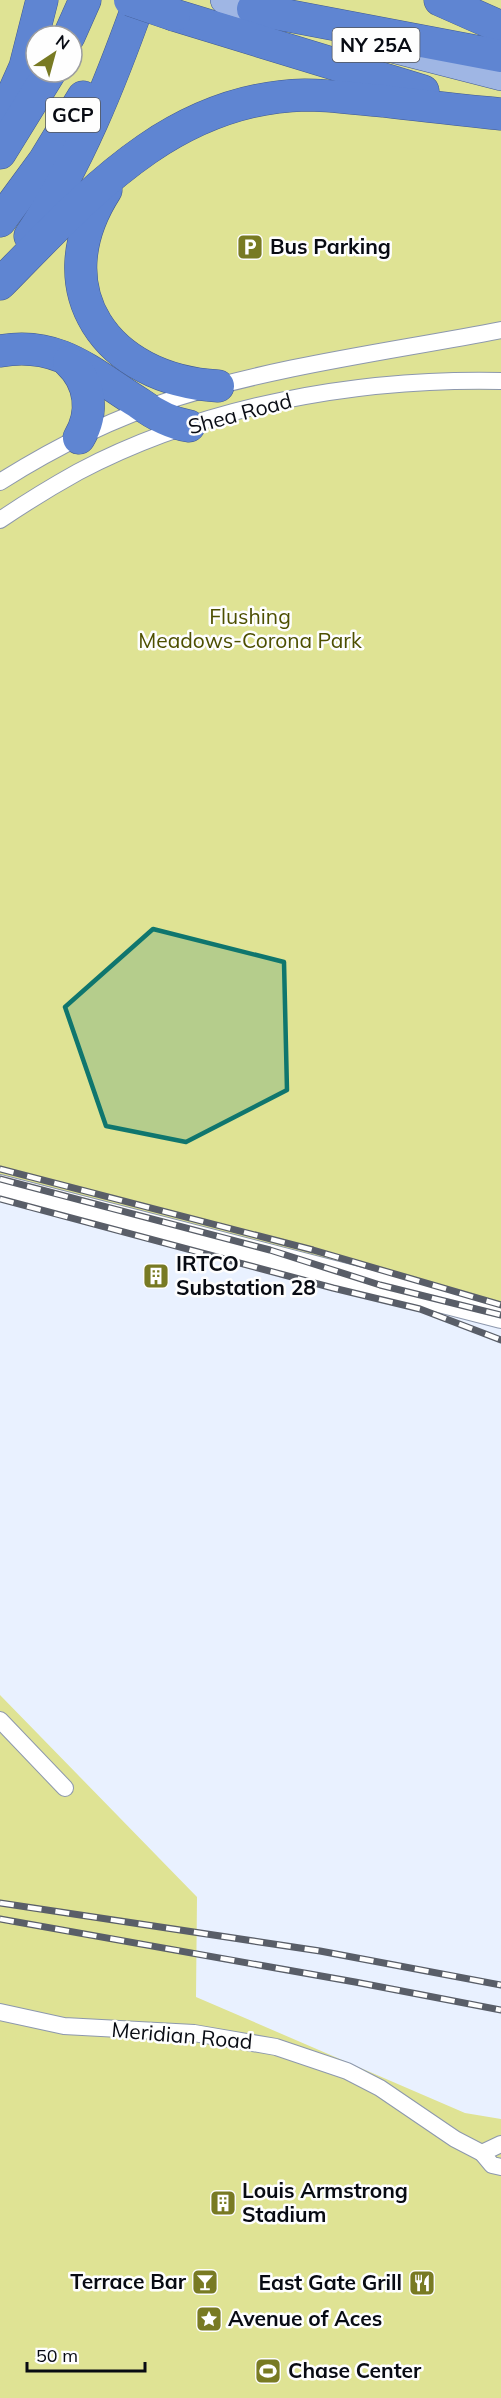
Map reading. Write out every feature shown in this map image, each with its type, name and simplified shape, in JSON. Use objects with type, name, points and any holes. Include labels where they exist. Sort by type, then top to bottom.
[{"type":"highway","points":[[0,123],[25,67],[42,0]]},
{"type":"highway","points":[[74,24],[85,0]]},
{"type":"highway","points":[[129,0],[373,77],[501,113]]},
{"type":"highway","name":"GCP","points":[[0,221],[44,161],[75,111],[103,59],[129,0]]},
{"type":"highway","points":[[0,275],[39,223],[65,177],[104,90],[140,0]]},
{"type":"highway","points":[[440,0],[501,27]]},
{"type":"highway","points":[[239,4],[501,56]]},
{"type":"highway","name":"GCP","points":[[0,153],[43,84]]},
{"type":"highway","points":[[0,284],[93,190],[137,156],[162,138],[201,118],[241,104],[285,96],[324,95],[501,113]]},
{"type":"highway","points":[[137,156],[111,183],[96,206],[86,229],[80,261],[87,302],[108,339],[133,361],[174,379],[218,386]]},
{"type":"highway","points":[[0,351],[27,347],[56,353],[77,363],[147,409],[171,422],[189,426]]},
{"type":"highway","points":[[56,353],[77,371],[88,397],[86,425],[79,438]]},
{"type":"main road","name":"NY 25A","points":[[239,4],[366,42],[501,77]]},
{"type":"main road","points":[[0,1187],[501,1316]]},
{"type":"street","name":"Shea Road","points":[[0,482],[79,438],[147,409],[218,386],[282,371],[501,330]]},
{"type":"street","name":"Shea Road","points":[[0,520],[79,472],[132,447],[189,426],[254,408],[323,394],[411,383],[501,381]]},
{"type":"street","points":[[0,1720],[65,1788]]},
{"type":"street","name":"Meridian Road","points":[[0,2012],[64,2026],[194,2033],[276,2047],[347,2071],[380,2088],[455,2139],[482,2153],[492,2165],[501,2167]]},
{"type":"street","points":[[482,2153],[501,2144]]},
{"type":"highlighted area","points":[[153,929],[284,962],[287,1090],[186,1142],[106,1126],[65,1007]]},
{"type":"green space","name":"Flushing Meadows-Corona Park","points":[[0,0],[501,0],[501,1316],[0,1187]]},
{"type":"green space","points":[[0,1695],[197,1897],[196,1997],[465,2113],[501,2119],[501,2398],[0,2398]]},
{"type":"railway","points":[[0,1169],[313,1250],[501,1305]]},
{"type":"railway","points":[[0,1179],[270,1250],[380,1285],[501,1315]]},
{"type":"railway","points":[[0,1199],[420,1309],[501,1340]]},
{"type":"railway","points":[[0,1903],[320,1951],[501,1985]]},
{"type":"railway","points":[[0,1919],[501,2010]]},
{"type":"place","name":"Bus Parking","points":[[250,247]]},
{"type":"place","name":"IRTCO Substation 28","points":[[156,1276]]},
{"type":"place","name":"Louis Armstrong Stadium","points":[[223,2203]]},
{"type":"place","name":"Terrace Bar","points":[[205,2282]]},
{"type":"place","name":"East Gate Grill","points":[[422,2283]]},
{"type":"place","name":"Avenue of Aces","points":[[209,2319]]},
{"type":"place","name":"Chase Center","points":[[268,2371]]}]
